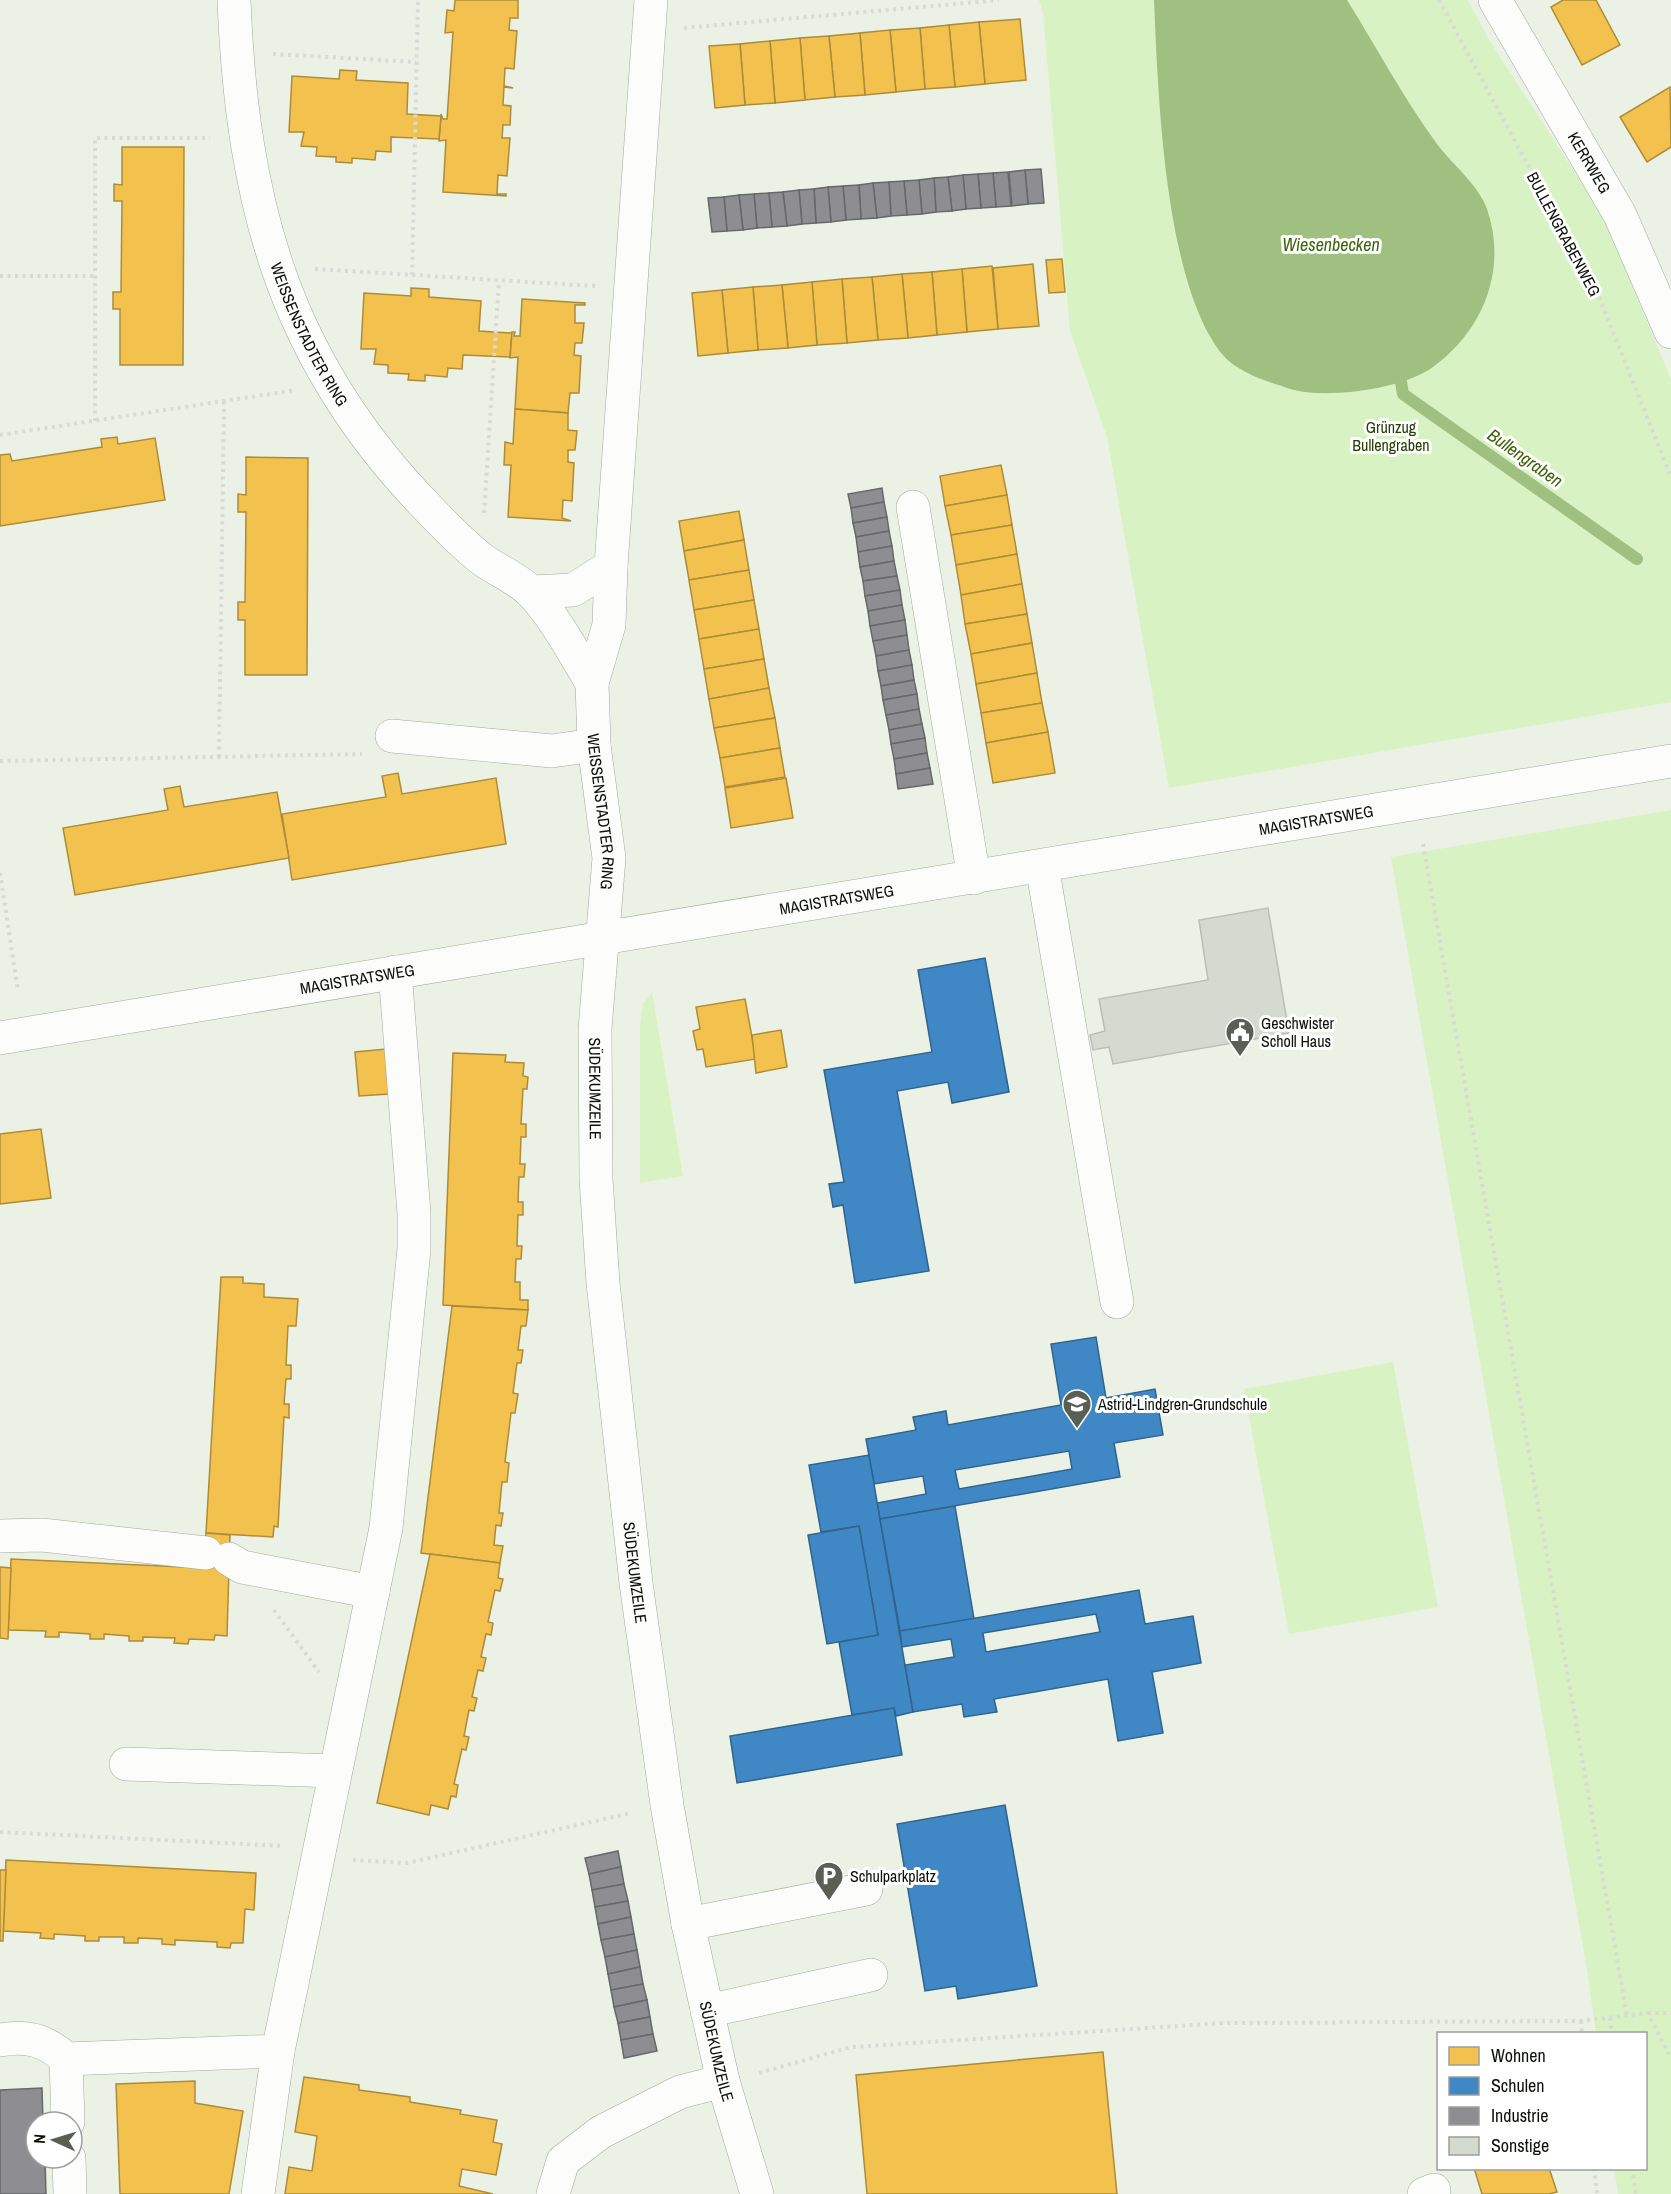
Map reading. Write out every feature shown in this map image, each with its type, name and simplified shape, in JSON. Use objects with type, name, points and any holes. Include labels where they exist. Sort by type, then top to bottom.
[{"type":"street","name":"WEISSENSTADTER RING","points":[[234,0],[237,62],[252,178],[268,243],[289,302],[315,357],[348,411],[386,462],[420,500],[482,559],[532,592],[592,683]]},
{"type":"street","name":"WEISSENSTADTER RING","points":[[604,939],[609,858],[594,745],[592,683],[609,625],[611,566],[651,0]]},
{"type":"street","name":"KERRWEG","points":[[1495,0],[1620,215],[1671,332]]},
{"type":"street","points":[[912,507],[974,878]]},
{"type":"street","points":[[532,592],[573,590],[611,566]]},
{"type":"street","points":[[392,736],[552,751],[594,745]]},
{"type":"street","name":"MAGISTRATSWEG","points":[[0,1038],[1671,761]]},
{"type":"street","points":[[1042,866],[1117,1302]]},
{"type":"street","name":"SÜDEKUMZEILE","points":[[604,939],[595,1029],[594,1072],[603,1283],[634,1572],[667,1805],[688,1924],[723,2081],[757,2194]]},
{"type":"street","points":[[258,2194],[278,2051],[386,1528],[414,1249],[414,1213],[395,972]]},
{"type":"street","points":[[0,1536],[42,1535],[226,1560],[373,1592]]},
{"type":"street","points":[[126,1764],[334,1771]]},
{"type":"street","points":[[688,1924],[866,1889]]},
{"type":"street","points":[[707,2011],[871,1975]]},
{"type":"street","points":[[0,2040],[34,2040],[50,2044],[66,2059],[68,2110]]},
{"type":"street","points":[[66,2059],[278,2051]]},
{"type":"street","points":[[553,2194],[563,2161],[601,2132],[681,2092],[723,2081]]},
{"type":"street","points":[[69,2170],[70,2194]]},
{"type":"path","points":[[412,275],[418,0]]},
{"type":"path","points":[[681,28],[999,0]]},
{"type":"path","name":"BULLENGRABENWEG","points":[[1439,0],[1599,297],[1671,477]]},
{"type":"path","points":[[268,54],[416,62]]},
{"type":"path","points":[[95,421],[95,138],[217,138]]},
{"type":"path","points":[[308,269],[605,286]]},
{"type":"path","points":[[0,276],[95,276]]},
{"type":"path","points":[[483,516],[499,280]]},
{"type":"path","points":[[0,435],[302,389]]},
{"type":"path","points":[[219,757],[224,401]]},
{"type":"path","points":[[0,761],[367,754],[392,736]]},
{"type":"path","points":[[1422,844],[1627,2016]]},
{"type":"path","points":[[0,873],[18,992]]},
{"type":"path","points":[[226,1560],[339,1699],[350,1704]]},
{"type":"path","points":[[0,1832],[298,1847],[319,1854],[364,1862],[407,1863],[667,1805]]},
{"type":"path","points":[[1648,2013],[1671,2059]]},
{"type":"path","points":[[723,2081],[851,2047],[1224,2023],[1581,2021],[1648,2013],[1671,2013]]},
{"type":"path","points":[[1610,2018],[1612,2032]]},
{"type":"path","points":[[1581,2021],[1582,2032]]},
{"type":"path","points":[[1594,2170],[1597,2194]]},
{"type":"path","points":[[1632,2170],[1636,2194]]},
{"type":"green space","name":"Grünzug Bullengraben","points":[[1039,0],[1468,0],[1488,38],[1604,218],[1671,379],[1671,702],[1169,788],[1107,437],[1070,331],[1043,13]]},
{"type":"green space","points":[[1671,810],[1671,2194],[1618,2194],[1614,2170],[1647,2170],[1647,2032],[1596,2032],[1587,1970],[1391,857]]},
{"type":"green space","points":[[652,992],[683,1176],[640,1183],[640,1026],[643,1004]]},
{"type":"green space","points":[[1393,1362],[1438,1607],[1289,1634],[1244,1389]]},
{"type":"water","name":"Wiesenbecken","points":[[1154,0],[1347,0],[1425,127],[1443,152],[1478,191],[1487,209],[1493,232],[1492,276],[1487,297],[1478,317],[1465,336],[1433,367],[1405,381],[1388,386],[1349,392],[1314,393],[1293,390],[1253,376],[1239,369],[1222,354],[1203,322],[1187,281],[1176,235],[1162,133]]},
{"type":"building: Wohnen","points":[[455,0],[518,0],[518,18],[510,18],[509,30],[517,31],[514,69],[505,68],[504,86],[513,88],[504,87],[503,105],[511,106],[510,125],[503,125],[502,138],[510,138],[507,176],[498,175],[497,194],[506,194],[506,196],[443,192],[446,140],[439,141],[441,114],[443,119],[447,119],[453,32],[445,33],[447,10],[454,11]]},
{"type":"building: Wohnen","points":[[1563,0],[1596,0],[1620,45],[1582,65],[1551,7]]},
{"type":"building: Wohnen","points":[[1020,19],[1026,80],[985,84],[979,22]]},
{"type":"building: Wohnen","points":[[979,22],[985,84],[955,87],[949,25]]},
{"type":"building: Wohnen","points":[[949,25],[955,87],[925,89],[920,28]]},
{"type":"building: Wohnen","points":[[920,28],[925,89],[896,92],[890,30]]},
{"type":"building: Wohnen","points":[[890,30],[896,92],[865,95],[860,33]]},
{"type":"building: Wohnen","points":[[860,33],[865,95],[835,97],[829,36]]},
{"type":"building: Wohnen","points":[[829,36],[835,97],[805,100],[800,38]]},
{"type":"building: Wohnen","points":[[800,38],[805,100],[775,103],[770,41]]},
{"type":"building: Wohnen","points":[[770,41],[775,103],[745,105],[740,44]]},
{"type":"building: Wohnen","points":[[740,44],[745,105],[715,108],[709,46]]},
{"type":"building: Wohnen","points":[[340,70],[357,71],[356,80],[408,83],[407,114],[441,116],[439,139],[391,137],[391,152],[376,151],[375,160],[352,158],[352,163],[336,162],[336,157],[316,156],[317,147],[301,146],[304,132],[289,132],[292,76],[339,79]]},
{"type":"building: Wohnen","points":[[1670,87],[1671,147],[1647,162],[1620,117]]},
{"type":"building: Wohnen","points":[[122,147],[184,147],[183,365],[120,365],[120,309],[113,309],[113,292],[121,292],[122,201],[114,201],[114,184],[122,185]]},
{"type":"building: Wohnen","points":[[1062,259],[1065,292],[1049,293],[1046,260]]},
{"type":"building: Wohnen","points":[[1033,264],[1039,326],[998,329],[993,268]]},
{"type":"building: Wohnen","points":[[992,266],[998,329],[967,332],[962,269]]},
{"type":"building: Wohnen","points":[[962,269],[967,332],[937,335],[932,272]]},
{"type":"building: Wohnen","points":[[932,272],[937,335],[908,338],[902,274]]},
{"type":"building: Wohnen","points":[[902,274],[908,338],[878,340],[872,277]]},
{"type":"building: Wohnen","points":[[872,277],[878,340],[847,343],[842,279]]},
{"type":"building: Wohnen","points":[[842,279],[847,343],[817,345],[812,282]]},
{"type":"building: Wohnen","points":[[812,282],[817,345],[788,348],[782,285]]},
{"type":"building: Wohnen","points":[[782,285],[788,348],[758,350],[753,287]]},
{"type":"building: Wohnen","points":[[753,287],[758,350],[728,353],[722,290]]},
{"type":"building: Wohnen","points":[[411,288],[429,289],[429,297],[481,301],[479,331],[512,333],[510,357],[463,355],[462,369],[448,368],[447,377],[425,375],[425,381],[408,380],[409,374],[388,373],[388,365],[374,364],[376,349],[361,349],[364,293],[411,296]]},
{"type":"building: Wohnen","points":[[722,290],[728,353],[698,356],[692,293]]},
{"type":"building: Wohnen","points":[[522,299],[585,303],[585,305],[575,305],[575,323],[584,323],[582,343],[575,343],[574,355],[581,356],[579,393],[570,393],[568,413],[515,409],[518,357],[510,358],[512,332],[515,332],[514,336],[520,336]]},
{"type":"building: Wohnen","points":[[515,409],[568,413],[568,430],[577,431],[575,450],[568,450],[568,462],[574,463],[572,501],[563,500],[562,518],[571,521],[508,517],[511,465],[504,465],[505,442],[513,444]]},
{"type":"building: Wohnen","points":[[117,437],[118,444],[155,438],[165,500],[0,526],[0,455],[10,454],[12,461],[102,447],[101,439]]},
{"type":"building: Wohnen","points":[[246,457],[308,458],[307,675],[245,675],[245,620],[238,620],[238,602],[245,602],[246,512],[238,512],[238,494],[246,495]]},
{"type":"building: Wohnen","points":[[1001,465],[1007,495],[945,506],[940,476]]},
{"type":"building: Wohnen","points":[[1007,495],[1012,525],[951,535],[945,506]]},
{"type":"building: Wohnen","points":[[739,511],[744,540],[684,551],[679,521]]},
{"type":"building: Wohnen","points":[[1012,525],[1017,554],[956,565],[951,535]]},
{"type":"building: Wohnen","points":[[744,540],[749,570],[689,580],[684,551]]},
{"type":"building: Wohnen","points":[[1017,554],[1022,584],[961,595],[956,565]]},
{"type":"building: Wohnen","points":[[749,570],[754,600],[694,610],[689,580]]},
{"type":"building: Wohnen","points":[[1022,584],[1027,614],[965,624],[961,595]]},
{"type":"building: Wohnen","points":[[754,600],[759,629],[699,639],[694,610]]},
{"type":"building: Wohnen","points":[[1027,614],[1032,643],[971,654],[965,624]]},
{"type":"building: Wohnen","points":[[759,629],[764,659],[704,669],[699,639]]},
{"type":"building: Wohnen","points":[[1032,643],[1037,673],[976,684],[971,654]]},
{"type":"building: Wohnen","points":[[764,659],[769,688],[709,699],[704,669]]},
{"type":"building: Wohnen","points":[[1037,673],[1042,703],[981,713],[976,684]]},
{"type":"building: Wohnen","points":[[769,688],[775,718],[714,728],[709,699]]},
{"type":"building: Wohnen","points":[[1042,703],[1048,732],[986,743],[981,713]]},
{"type":"building: Wohnen","points":[[775,718],[780,748],[720,758],[714,728]]},
{"type":"building: Wohnen","points":[[1048,732],[1055,773],[993,783],[986,743]]},
{"type":"building: Wohnen","points":[[780,748],[785,777],[725,787],[720,758]]},
{"type":"building: Wohnen","points":[[398,773],[402,794],[496,778],[506,844],[292,880],[282,814],[386,797],[382,776]]},
{"type":"building: Wohnen","points":[[786,778],[793,818],[731,828],[725,788]]},
{"type":"building: Wohnen","points":[[180,786],[184,807],[277,792],[289,858],[75,895],[63,828],[168,810],[164,789]]},
{"type":"building: Wohnen","points":[[745,999],[756,1059],[706,1067],[703,1049],[697,1050],[693,1031],[700,1029],[696,1007]]},
{"type":"building: Wohnen","points":[[781,1030],[787,1067],[756,1073],[752,1035]]},
{"type":"building: Wohnen","points":[[386,1049],[389,1094],[359,1096],[355,1052]]},
{"type":"building: Wohnen","points":[[453,1053],[506,1055],[505,1062],[524,1063],[523,1076],[528,1077],[527,1089],[523,1089],[521,1124],[526,1124],[526,1137],[521,1137],[520,1164],[525,1164],[524,1177],[519,1177],[518,1202],[523,1202],[523,1215],[518,1215],[517,1246],[522,1246],[521,1259],[516,1259],[515,1282],[520,1282],[520,1300],[528,1300],[528,1310],[443,1305]]},
{"type":"building: Wohnen","points":[[41,1129],[51,1198],[0,1204],[0,1134]]},
{"type":"building: Wohnen","points":[[221,1277],[243,1277],[243,1283],[264,1284],[264,1297],[298,1299],[296,1326],[288,1326],[286,1365],[291,1365],[291,1379],[286,1379],[284,1404],[289,1404],[289,1418],[284,1417],[278,1527],[274,1526],[273,1537],[206,1533]]},
{"type":"building: Wohnen","points":[[452,1306],[528,1310],[526,1326],[521,1326],[518,1350],[523,1350],[521,1363],[517,1363],[513,1393],[518,1394],[515,1413],[511,1413],[505,1462],[509,1463],[507,1482],[502,1482],[499,1513],[503,1513],[501,1526],[496,1525],[494,1545],[503,1546],[500,1563],[421,1553]]},
{"type":"building: Wohnen","points":[[206,1533],[230,1535],[227,1636],[215,1635],[214,1640],[189,1639],[188,1644],[174,1643],[175,1638],[143,1637],[143,1641],[129,1641],[129,1636],[104,1634],[104,1639],[90,1639],[90,1634],[59,1632],[59,1637],[45,1637],[46,1631],[8,1630],[11,1559],[205,1568]]},
{"type":"building: Wohnen","points":[[430,1554],[500,1563],[498,1578],[503,1579],[500,1591],[495,1590],[488,1622],[493,1623],[491,1635],[486,1634],[481,1657],[486,1658],[483,1671],[478,1670],[472,1697],[477,1698],[474,1711],[469,1710],[464,1736],[469,1737],[466,1750],[462,1749],[454,1784],[458,1785],[456,1797],[451,1796],[448,1809],[431,1805],[429,1815],[377,1803]]},
{"type":"building: Wohnen","points":[[0,1567],[11,1568],[8,1639],[0,1638]]},
{"type":"building: Wohnen","points":[[6,1860],[256,1873],[254,1910],[245,1909],[243,1943],[231,1943],[230,1948],[217,1947],[217,1942],[175,1940],[175,1945],[162,1944],[162,1939],[138,1938],[138,1943],[124,1943],[124,1937],[99,1937],[99,1941],[85,1941],[85,1936],[54,1934],[54,1939],[40,1938],[41,1933],[3,1931]]},
{"type":"building: Wohnen","points":[[0,1870],[6,1870],[3,1941],[0,1941]]},
{"type":"building: Wohnen","points":[[1103,2052],[1117,2194],[867,2194],[856,2075]]},
{"type":"building: Wohnen","points":[[304,2077],[359,2085],[359,2090],[410,2097],[410,2102],[461,2110],[460,2114],[497,2120],[493,2142],[502,2144],[496,2175],[462,2169],[459,2186],[493,2194],[285,2194],[289,2167],[312,2171],[317,2136],[295,2132]]},
{"type":"building: Wohnen","points":[[195,2081],[195,2103],[243,2111],[229,2194],[120,2194],[116,2084]]},
{"type":"building: Wohnen","points":[[1475,2170],[1550,2170],[1557,2192],[1549,2194],[1482,2194]]},
{"type":"building: Schulen","points":[[985,958],[1009,1092],[952,1103],[948,1082],[897,1091],[929,1271],[855,1283],[843,1205],[833,1207],[829,1184],[844,1182],[824,1070],[932,1052],[918,970]]},
{"type":"building: Schulen","points":[[1096,1337],[1106,1398],[1155,1389],[1163,1435],[1114,1443],[1120,1477],[880,1519],[877,1503],[926,1494],[923,1476],[874,1484],[866,1439],[916,1430],[913,1417],[946,1411],[948,1425],[1061,1405],[1051,1344]],"holes":[[[1069,1451],[1072,1469],[959,1489],[955,1470]]]},
{"type":"building: Schulen","points":[[869,1455],[913,1712],[896,1716],[894,1708],[852,1715],[839,1642],[878,1635],[859,1526],[821,1532],[809,1465]]},
{"type":"building: Schulen","points":[[955,1506],[974,1619],[900,1631],[880,1519]]},
{"type":"building: Schulen","points":[[859,1526],[878,1635],[827,1644],[808,1535]]},
{"type":"building: Schulen","points":[[1139,1590],[1145,1624],[1193,1616],[1201,1663],[1152,1672],[1163,1733],[1118,1741],[1108,1679],[994,1699],[997,1712],[964,1717],[962,1704],[913,1712],[905,1665],[954,1657],[951,1639],[902,1647],[900,1631]],"holes":[[[1096,1614],[1100,1632],[986,1652],[983,1633]]]},
{"type":"building: Schulen","points":[[894,1708],[902,1755],[737,1783],[730,1736]]},
{"type":"building: Schulen","points":[[1005,1805],[1037,1986],[958,1999],[956,1986],[925,1991],[897,1824]]},
{"type":"building: Industrie","points":[[1041,169],[1044,203],[1028,204],[1025,170]]},
{"type":"building: Industrie","points":[[1025,170],[1028,204],[1012,206],[1009,172]]},
{"type":"building: Industrie","points":[[1008,172],[1011,206],[996,207],[993,173]]},
{"type":"building: Industrie","points":[[993,173],[996,207],[981,208],[978,174]]},
{"type":"building: Industrie","points":[[978,174],[981,208],[966,209],[963,175]]},
{"type":"building: Industrie","points":[[963,175],[966,209],[952,211],[948,177]]},
{"type":"building: Industrie","points":[[948,177],[952,211],[936,212],[934,178]]},
{"type":"building: Industrie","points":[[934,178],[936,212],[922,214],[919,180]]},
{"type":"building: Industrie","points":[[919,180],[922,214],[907,215],[904,181]]},
{"type":"building: Industrie","points":[[904,181],[907,215],[891,216],[889,182]]},
{"type":"building: Industrie","points":[[889,182],[891,216],[877,218],[873,183]]},
{"type":"building: Industrie","points":[[873,183],[877,218],[861,219],[859,185]]},
{"type":"building: Industrie","points":[[859,185],[861,219],[846,220],[843,186]]},
{"type":"building: Industrie","points":[[843,186],[846,220],[831,222],[828,187]]},
{"type":"building: Industrie","points":[[828,187],[831,222],[816,223],[814,189]]},
{"type":"building: Industrie","points":[[814,189],[816,223],[802,224],[799,190]]},
{"type":"building: Industrie","points":[[799,190],[802,224],[787,226],[783,192]]},
{"type":"building: Industrie","points":[[783,192],[787,226],[772,227],[769,193]]},
{"type":"building: Industrie","points":[[769,193],[772,227],[757,228],[754,194]]},
{"type":"building: Industrie","points":[[754,194],[757,228],[743,230],[739,195]]},
{"type":"building: Industrie","points":[[739,195],[743,230],[727,231],[724,197]]},
{"type":"building: Industrie","points":[[724,197],[727,231],[712,232],[708,198]]},
{"type":"building: Industrie","points":[[882,488],[884,502],[851,508],[848,494]]},
{"type":"building: Industrie","points":[[884,502],[887,517],[853,523],[851,508]]},
{"type":"building: Industrie","points":[[887,517],[889,531],[856,537],[853,523]]},
{"type":"building: Industrie","points":[[889,531],[892,546],[858,552],[856,537]]},
{"type":"building: Industrie","points":[[892,546],[894,561],[860,567],[858,552]]},
{"type":"building: Industrie","points":[[894,561],[897,576],[863,581],[860,567]]},
{"type":"building: Industrie","points":[[897,576],[900,590],[865,596],[863,581]]},
{"type":"building: Industrie","points":[[900,590],[902,605],[868,611],[865,596]]},
{"type":"building: Industrie","points":[[902,605],[905,620],[870,626],[868,611]]},
{"type":"building: Industrie","points":[[905,620],[907,635],[873,641],[870,626]]},
{"type":"building: Industrie","points":[[907,635],[909,650],[876,656],[873,641]]},
{"type":"building: Industrie","points":[[909,650],[912,665],[878,671],[876,656]]},
{"type":"building: Industrie","points":[[912,665],[914,680],[881,686],[878,671]]},
{"type":"building: Industrie","points":[[914,680],[917,694],[883,700],[881,686]]},
{"type":"building: Industrie","points":[[917,694],[919,709],[886,715],[883,700]]},
{"type":"building: Industrie","points":[[919,709],[922,724],[889,730],[886,715]]},
{"type":"building: Industrie","points":[[922,724],[925,738],[891,744],[889,730]]},
{"type":"building: Industrie","points":[[925,738],[927,753],[894,759],[891,744]]},
{"type":"building: Industrie","points":[[927,753],[930,768],[896,774],[894,759]]},
{"type":"building: Industrie","points":[[930,768],[933,784],[898,789],[896,774]]},
{"type":"building: Industrie","points":[[618,1851],[621,1867],[589,1874],[585,1858]]},
{"type":"building: Industrie","points":[[621,1867],[624,1884],[592,1890],[589,1874]]},
{"type":"building: Industrie","points":[[624,1884],[628,1901],[595,1907],[592,1890]]},
{"type":"building: Industrie","points":[[628,1901],[631,1917],[598,1924],[595,1907]]},
{"type":"building: Industrie","points":[[631,1917],[634,1934],[601,1940],[598,1924]]},
{"type":"building: Industrie","points":[[634,1934],[637,1950],[605,1957],[601,1940]]},
{"type":"building: Industrie","points":[[637,1950],[640,1967],[608,1974],[605,1957]]},
{"type":"building: Industrie","points":[[640,1967],[643,1984],[611,1990],[608,1974]]},
{"type":"building: Industrie","points":[[643,1984],[647,2000],[614,2007],[611,1990]]},
{"type":"building: Industrie","points":[[647,2000],[650,2017],[618,2023],[614,2007]]},
{"type":"building: Industrie","points":[[650,2017],[653,2034],[621,2040],[618,2023]]},
{"type":"building: Industrie","points":[[653,2034],[657,2051],[624,2058],[621,2040]]},
{"type":"building: Industrie","points":[[42,2088],[43,2110],[24,2110],[24,2170],[45,2170],[46,2194],[0,2194],[0,2090]]},
{"type":"building: Sonstige","points":[[1268,908],[1289,1033],[1113,1064],[1109,1047],[1093,1050],[1090,1035],[1105,1031],[1099,999],[1208,980],[1199,920]]},
{"type":"waterway","name":"Bullengraben","points":[[1401,382],[1403,394],[1637,559]]},
{"type":"place","name":"Geschwister Scholl Haus","points":[[1240,1058]]},
{"type":"place","name":"Astrid-Lindgren-Grundschule","points":[[1077,1430]]},
{"type":"place","name":"Schulparkplatz","points":[[829,1902]]}]
